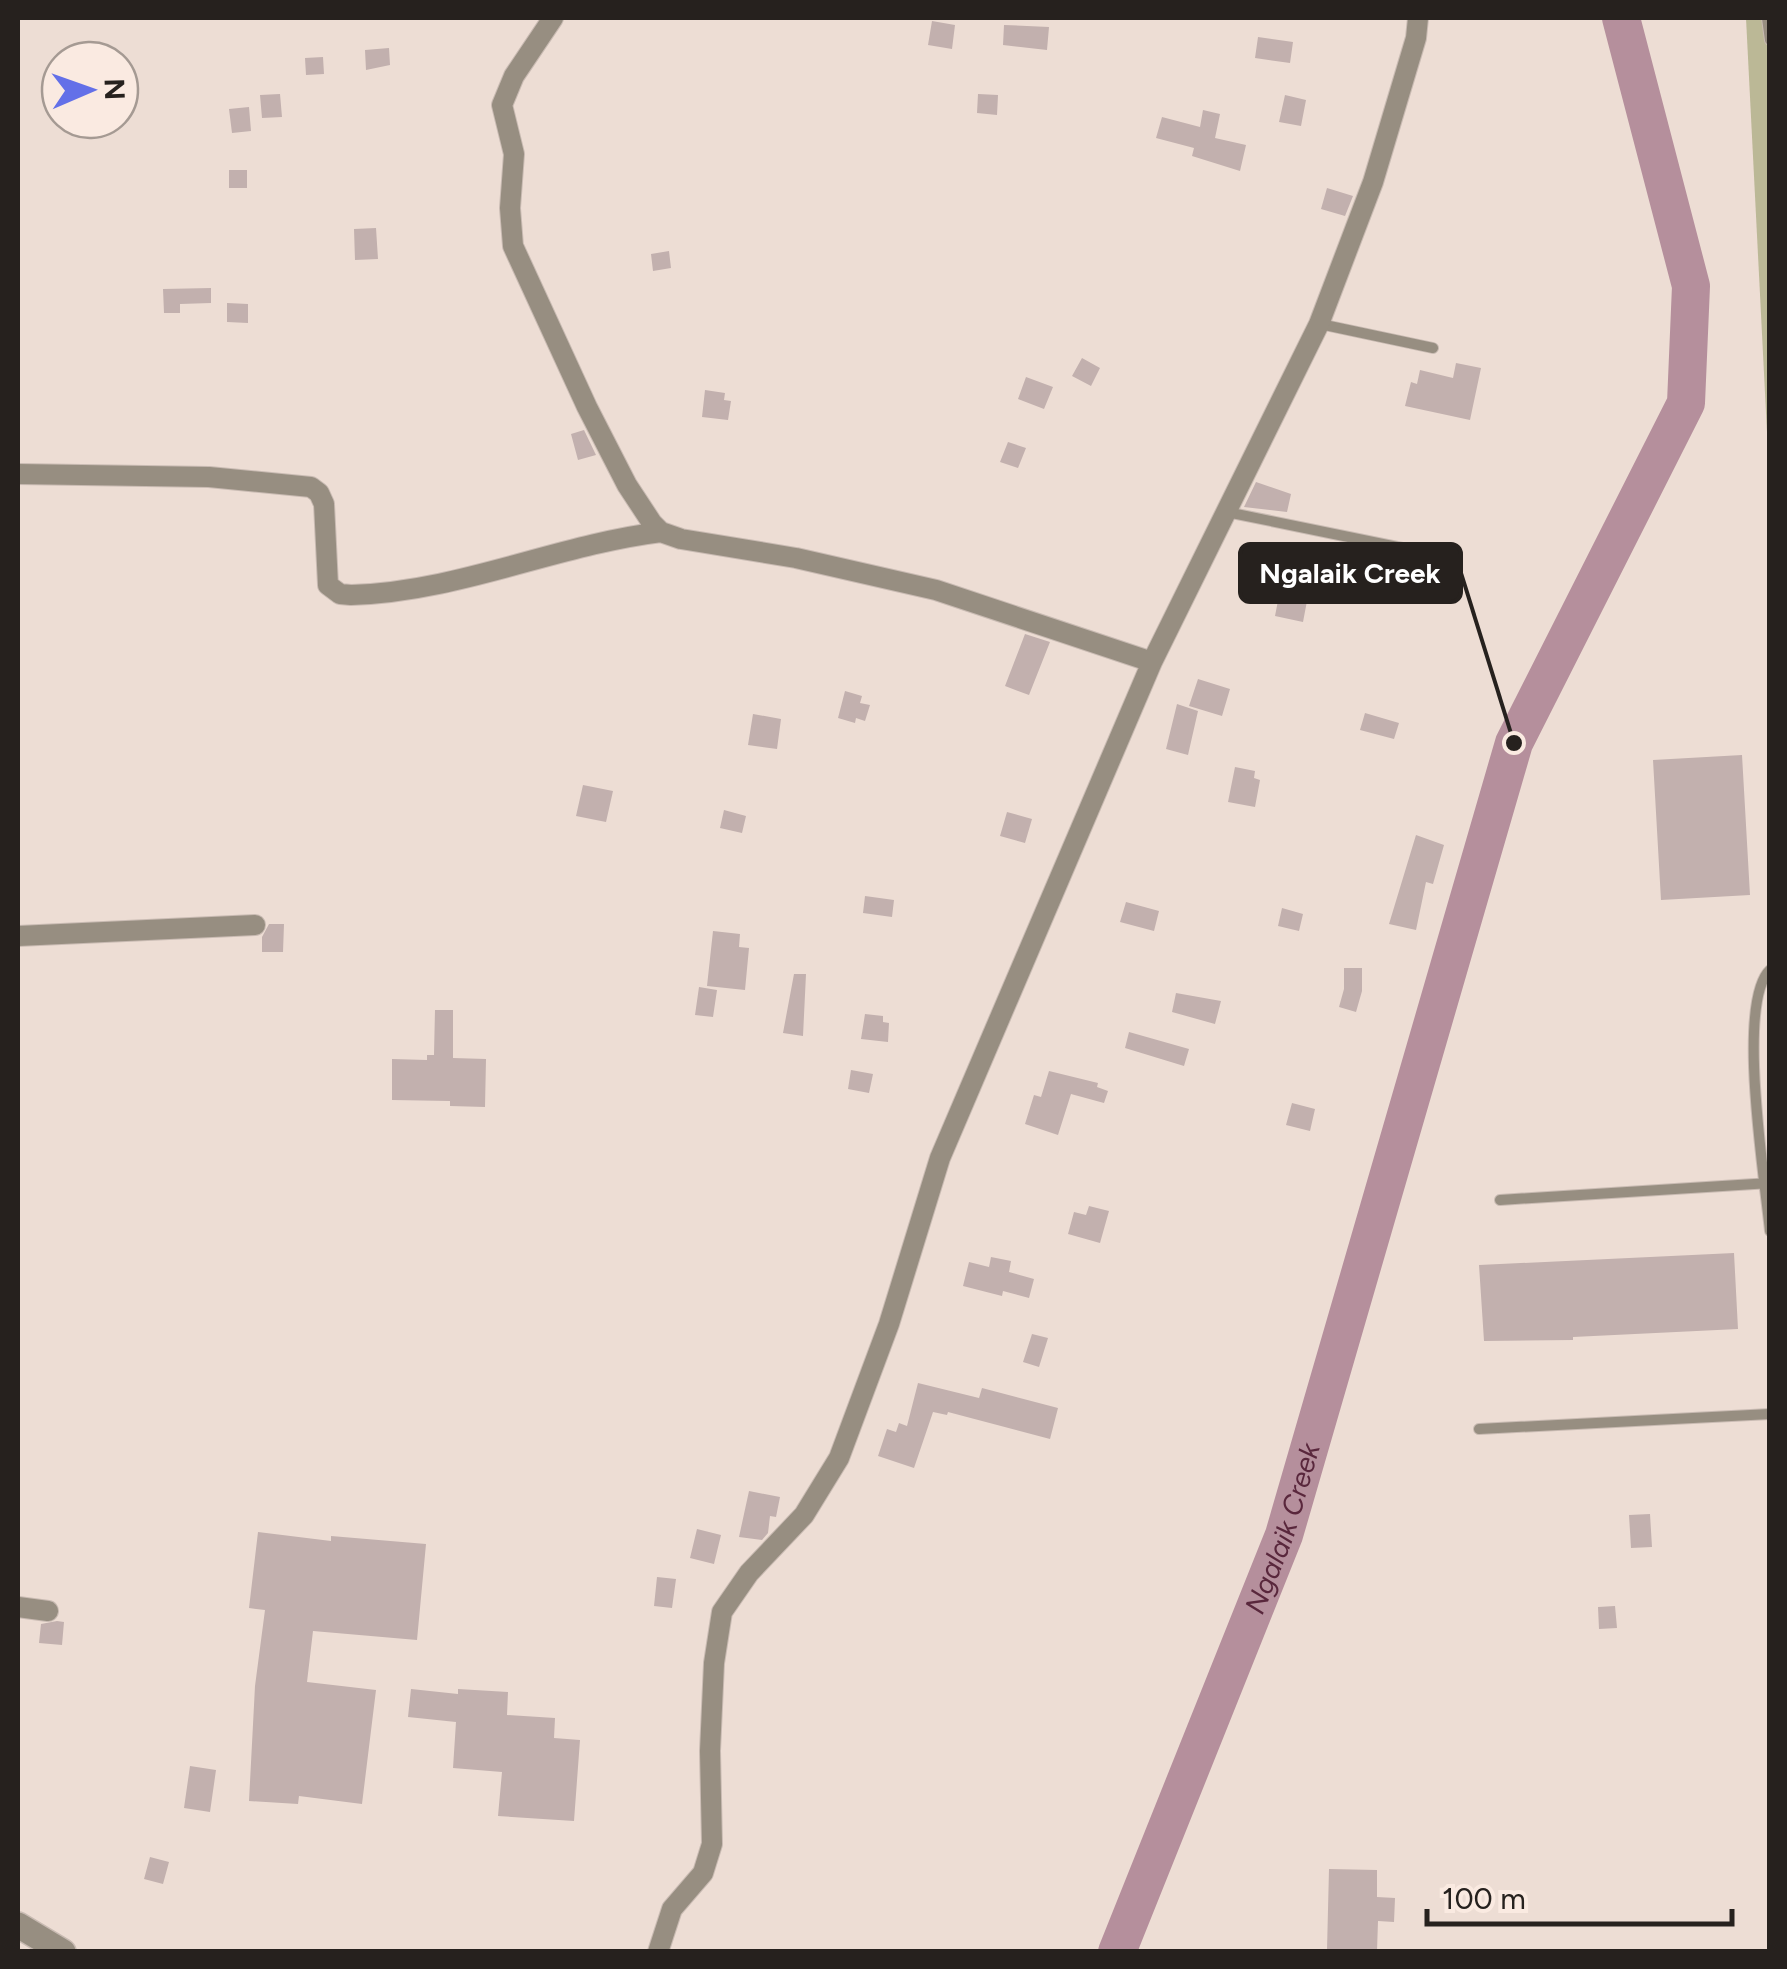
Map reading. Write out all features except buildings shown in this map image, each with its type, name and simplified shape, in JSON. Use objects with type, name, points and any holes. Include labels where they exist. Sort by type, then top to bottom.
[{"type":"street","points":[[553,18],[514,76],[502,105],[514,154],[510,208],[513,246],[536,302],[627,485],[662,532]]},
{"type":"street","points":[[658,1952],[672,1909],[703,1872],[712,1844],[710,1750],[714,1663],[722,1612],[749,1573],[804,1514],[839,1458],[889,1324],[940,1158],[1152,662],[1319,324],[1373,182],[1416,38],[1418,18]]},
{"type":"street","points":[[18,474],[209,477],[311,487],[324,504],[328,585],[340,594],[422,588],[614,538],[662,532],[936,590],[1152,662]]},
{"type":"street","points":[[18,936],[255,926]]},
{"type":"street","points":[[18,1608],[48,1611]]},
{"type":"street","points":[[18,1925],[63,1952]]},
{"type":"lane","points":[[1767,18],[1770,40]]},
{"type":"lane","points":[[1319,324],[1433,348]]},
{"type":"lane","points":[[1226,512],[1417,551]]},
{"type":"lane","points":[[1770,970],[1756,993],[1752,1032],[1770,1231]]},
{"type":"lane","points":[[1500,1200],[1768,1183]]},
{"type":"lane","points":[[1479,1429],[1770,1414]]},
{"type":"shaded area","points":[[1746,18],[1769,18],[1769,472]]},
{"type":"waterway","name":"Ngalaik Creek","points":[[1117,1952],[1284,1535],[1514,743],[1686,403],[1691,286],[1621,18]]},
{"type":"place","name":"Ngalaik Creek","points":[[1514,743]]}]
